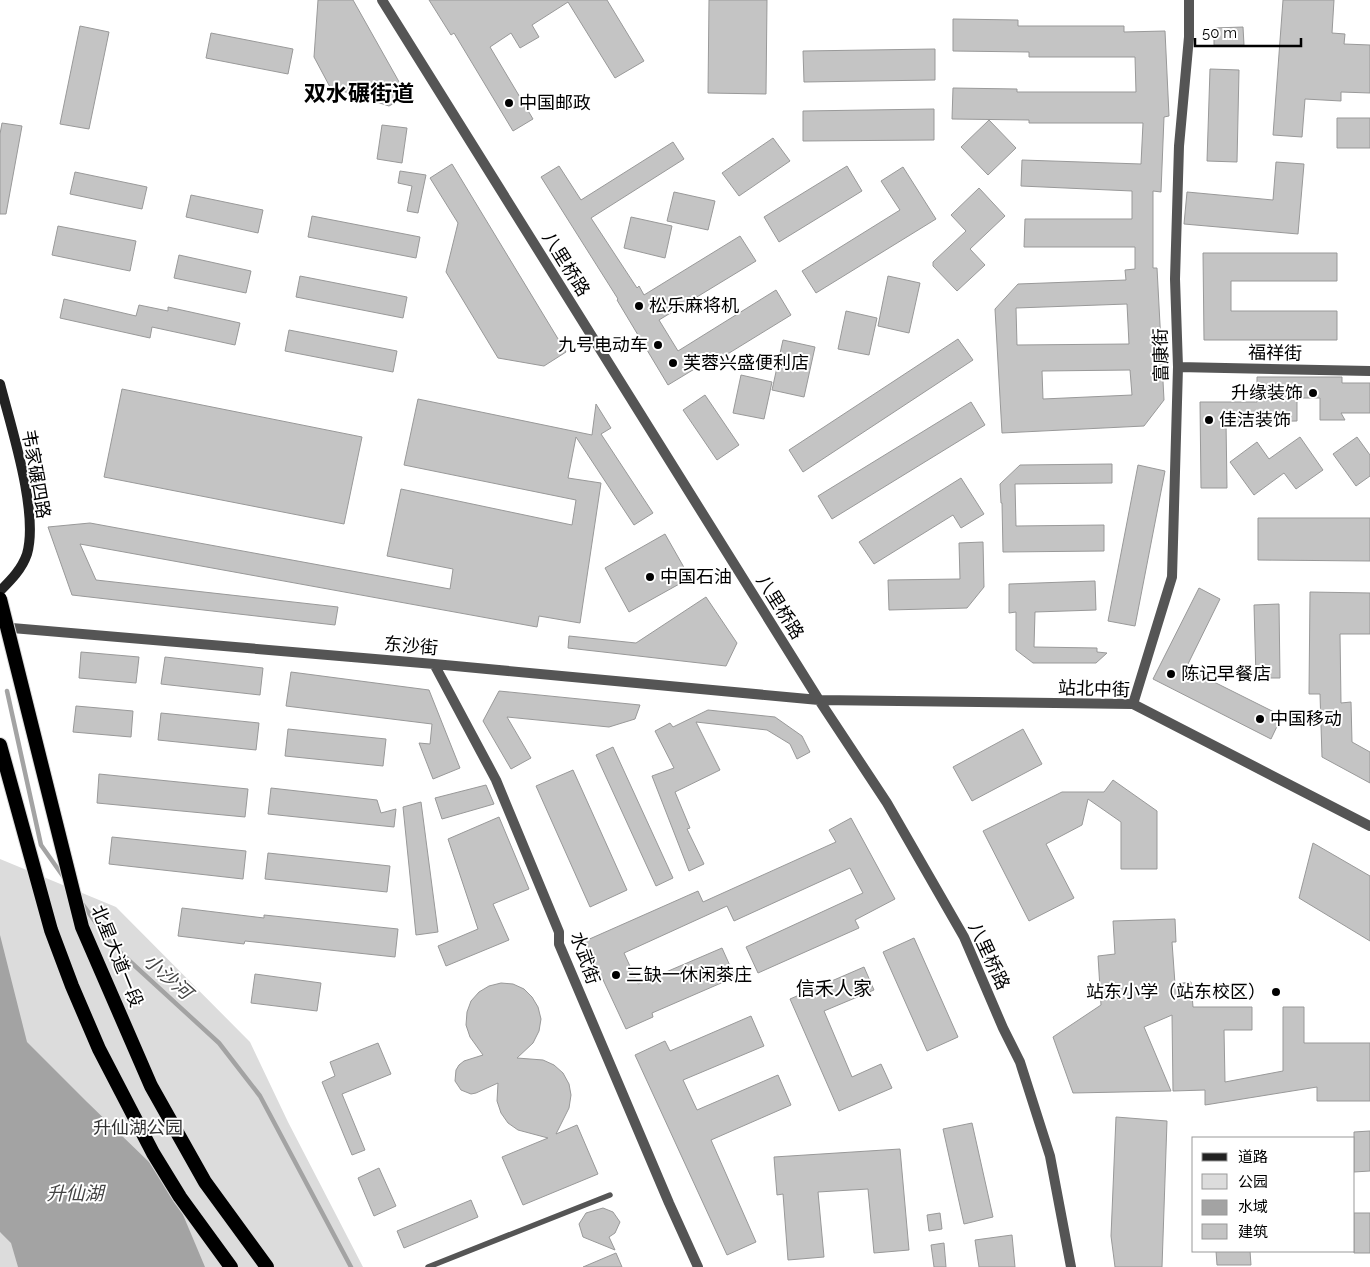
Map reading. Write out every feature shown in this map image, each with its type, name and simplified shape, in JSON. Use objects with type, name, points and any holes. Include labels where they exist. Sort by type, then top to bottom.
[{"type":"highway","name":"北星大道一段","points":[[0,599],[82,927],[151,1086],[205,1182],[267,1267]]},
{"type":"highway","points":[[0,745],[51,930],[99,1049],[153,1153],[180,1198],[231,1267]]},
{"type":"main road","name":"韦家碾四路","points":[[0,384],[29,509],[30,539],[19,571],[0,591]]},
{"type":"street","name":"八里桥路","points":[[382,0],[819,700],[887,803],[964,937],[1003,1028],[1020,1062],[1050,1156],[1071,1267]]},
{"type":"street","name":"富康街","points":[[1133,704],[1172,577],[1178,367],[1174,279],[1179,146],[1189,37],[1189,0]]},
{"type":"street","name":"福祥街","points":[[1178,367],[1370,371]]},
{"type":"street","name":"东沙街","points":[[0,627],[434,664],[819,700]]},
{"type":"street","name":"水武街","points":[[434,664],[496,780],[559,932],[559,944],[698,1267]]},
{"type":"street","name":"站北中街","points":[[819,700],[1133,704],[1370,826]]},
{"type":"lane","points":[[428,1267],[610,1195]]},
{"type":"green space","name":"升仙湖公园","points":[[0,859],[116,907],[250,1042],[288,1122],[363,1267],[0,1267]]},
{"type":"water","name":"升仙湖","points":[[0,935],[27,1042],[149,1162],[181,1210],[205,1267],[18,1267],[11,1243],[0,1232]]},
{"type":"building","points":[[318,0],[353,0],[407,96],[389,106],[330,87],[314,57]]},
{"type":"building","points":[[429,0],[607,0],[644,61],[615,78],[568,2],[532,25],[539,37],[520,48],[511,33],[490,47],[533,119],[513,131],[454,33],[451,35]]},
{"type":"building","points":[[709,0],[767,0],[766,94],[708,93]]},
{"type":"building","points":[[1283,0],[1334,0],[1332,33],[1345,34],[1344,44],[1370,45],[1370,93],[1341,92],[1341,101],[1305,99],[1302,137],[1273,135]]},
{"type":"building","points":[[953,19],[1018,20],[1018,26],[1124,26],[1124,32],[1165,31],[1169,116],[1164,117],[1161,192],[1153,191],[1153,268],[1157,268],[1164,400],[1144,426],[1002,433],[995,309],[1018,284],[1126,280],[1125,270],[1135,269],[1135,247],[1024,247],[1025,219],[1132,219],[1132,191],[1021,186],[1022,160],[1141,164],[1143,123],[1029,123],[1029,120],[952,119],[953,88],[1017,89],[1017,92],[1136,92],[1135,57],[1029,57],[1029,52],[953,51]],"holes":[[[1127,304],[1129,344],[1017,345],[1016,308]],[[1130,370],[1132,395],[1043,399],[1042,371]]]},
{"type":"building","points":[[80,26],[109,32],[89,129],[60,124]]},
{"type":"building","points":[[1243,27],[1244,45],[1214,45],[1214,28]]},
{"type":"building","points":[[211,33],[293,49],[288,74],[206,58]]},
{"type":"building","points":[[935,49],[935,80],[804,82],[803,51]]},
{"type":"building","points":[[1210,69],[1239,70],[1237,162],[1207,161]]},
{"type":"building","points":[[934,109],[934,140],[803,141],[803,111]]},
{"type":"building","points":[[1337,118],[1370,118],[1370,148],[1337,148]]},
{"type":"building","points":[[989,120],[1016,148],[988,175],[961,147]]},
{"type":"building","points":[[2,123],[22,126],[6,214],[0,214],[0,134]]},
{"type":"building","points":[[382,125],[407,128],[402,163],[377,159]]},
{"type":"building","points":[[773,138],[790,161],[739,196],[722,173]]},
{"type":"building","points":[[673,142],[684,159],[591,218],[637,288],[639,286],[644,295],[740,236],[756,261],[659,320],[678,351],[776,290],[791,315],[708,366],[706,362],[668,385],[618,299],[541,177],[559,166],[581,200]]},
{"type":"building","points":[[1276,162],[1304,164],[1298,234],[1184,224],[1187,192],[1273,200]]},
{"type":"building","points":[[452,164],[566,352],[544,366],[498,358],[446,272],[458,223],[430,178]]},
{"type":"building","points":[[847,166],[862,191],[779,242],[764,217]]},
{"type":"building","points":[[903,167],[936,219],[816,293],[802,271],[900,210],[881,181]]},
{"type":"building","points":[[400,171],[426,175],[418,213],[407,211],[412,186],[398,183]]},
{"type":"building","points":[[75,172],[147,187],[142,209],[70,194]]},
{"type":"building","points":[[979,188],[1005,216],[970,249],[985,265],[957,291],[933,266],[933,262],[966,231],[951,215]]},
{"type":"building","points":[[674,192],[715,201],[708,230],[667,221]]},
{"type":"building","points":[[191,195],[263,210],[258,233],[186,217]]},
{"type":"building","points":[[312,216],[420,237],[416,258],[308,237]]},
{"type":"building","points":[[631,217],[672,226],[665,258],[624,248]]},
{"type":"building","points":[[58,226],[136,241],[130,271],[52,255]]},
{"type":"building","points":[[1203,253],[1337,253],[1337,281],[1231,281],[1231,311],[1337,311],[1337,340],[1204,340]]},
{"type":"building","points":[[179,255],[251,271],[246,293],[174,278]]},
{"type":"building","points":[[300,276],[407,297],[403,318],[296,297]]},
{"type":"building","points":[[888,276],[920,283],[909,333],[878,326]]},
{"type":"building","points":[[64,299],[136,316],[139,305],[168,311],[168,307],[240,323],[235,345],[152,327],[150,338],[60,318]]},
{"type":"building","points":[[846,311],[877,318],[869,355],[838,349]]},
{"type":"building","points":[[289,330],[397,351],[393,372],[285,351]]},
{"type":"building","points":[[958,339],[973,360],[803,472],[789,450]]},
{"type":"building","points":[[783,340],[815,347],[804,397],[772,390]]},
{"type":"building","points":[[741,375],[772,382],[764,419],[733,413]]},
{"type":"building","points":[[1257,377],[1342,377],[1342,383],[1370,383],[1370,413],[1341,413],[1345,420],[1320,420],[1320,398],[1297,398],[1297,421],[1226,422],[1227,488],[1201,488],[1200,402],[1257,402]]},
{"type":"building","points":[[122,389],[362,437],[344,524],[104,477]]},
{"type":"building","points":[[705,395],[739,445],[717,460],[683,410]]},
{"type":"building","points":[[418,399],[592,435],[596,404],[611,428],[601,434],[653,513],[634,525],[576,437],[568,478],[601,483],[580,623],[539,616],[537,627],[80,544],[96,580],[338,607],[335,625],[72,595],[48,527],[90,523],[450,589],[453,569],[387,556],[401,489],[572,525],[576,500],[404,465]]},
{"type":"building","points":[[971,402],[985,425],[832,519],[818,496]]},
{"type":"building","points":[[1300,437],[1323,470],[1296,489],[1284,473],[1254,495],[1230,462],[1257,442],[1269,459]]},
{"type":"building","points":[[1357,437],[1370,455],[1370,476],[1356,486],[1333,454]]},
{"type":"building","points":[[1112,464],[1112,483],[1015,484],[1016,526],[1104,525],[1104,551],[1003,552],[1000,484],[1020,465]]},
{"type":"building","points":[[1138,465],[1165,471],[1135,626],[1108,621]]},
{"type":"building","points":[[961,478],[984,514],[961,528],[953,515],[874,564],[859,542]]},
{"type":"building","points":[[1258,518],[1370,518],[1370,561],[1258,560]]},
{"type":"building","points":[[665,534],[690,578],[629,612],[605,568]]},
{"type":"building","points":[[983,542],[984,587],[967,608],[889,610],[888,580],[960,579],[959,543]]},
{"type":"building","points":[[1095,581],[1096,610],[1035,612],[1034,647],[1097,648],[1097,652],[1107,653],[1096,663],[1033,663],[1016,650],[1016,612],[1009,613],[1009,584]]},
{"type":"building","points":[[1199,588],[1220,599],[1186,668],[1282,716],[1271,739],[1153,679]]},
{"type":"building","points":[[1310,592],[1370,593],[1370,634],[1340,634],[1341,703],[1351,702],[1352,742],[1370,752],[1370,783],[1322,757],[1320,694],[1309,694]]},
{"type":"building","points":[[706,597],[737,643],[726,666],[568,648],[569,636],[636,643]]},
{"type":"building","points":[[1279,604],[1280,678],[1256,678],[1254,605]]},
{"type":"building","points":[[81,652],[139,657],[136,683],[79,678]]},
{"type":"building","points":[[165,657],[263,668],[260,695],[161,684]]},
{"type":"building","points":[[291,672],[429,690],[460,768],[433,779],[419,743],[430,744],[432,724],[286,706]]},
{"type":"building","points":[[499,691],[640,705],[635,719],[609,727],[507,717],[531,758],[511,769],[483,721]]},
{"type":"building","points":[[76,706],[133,711],[131,737],[73,732]]},
{"type":"building","points":[[708,710],[775,717],[802,736],[810,752],[797,759],[790,744],[767,730],[696,722],[720,770],[675,792],[690,828],[687,829],[704,864],[689,871],[652,776],[674,768],[655,731],[670,723],[673,727]]},
{"type":"building","points":[[161,713],[259,723],[256,750],[158,740]]},
{"type":"building","points":[[288,729],[386,739],[383,766],[285,756]]},
{"type":"building","points":[[1023,729],[1042,764],[972,801],[953,767]]},
{"type":"building","points":[[613,747],[673,878],[656,886],[596,755]]},
{"type":"building","points":[[573,770],[627,890],[590,907],[536,786]]},
{"type":"building","points":[[99,774],[248,789],[245,817],[97,803]]},
{"type":"building","points":[[1113,780],[1157,811],[1157,869],[1121,869],[1121,822],[1088,799],[1082,825],[1046,844],[1074,898],[1029,921],[983,831],[1062,792],[1104,792]]},
{"type":"building","points":[[486,785],[494,804],[442,819],[435,798]]},
{"type":"building","points":[[271,788],[377,800],[381,813],[396,809],[394,827],[268,814]]},
{"type":"building","points":[[421,802],[438,932],[416,935],[403,807]]},
{"type":"building","points":[[499,817],[529,889],[493,904],[509,940],[446,966],[438,946],[478,929],[448,839]]},
{"type":"building","points":[[851,818],[895,899],[855,920],[859,928],[758,973],[746,947],[863,893],[850,868],[734,921],[727,906],[624,953],[638,984],[722,948],[735,977],[652,1013],[653,1017],[626,1029],[585,941],[698,891],[703,902],[836,842],[829,830]]},
{"type":"building","points":[[112,837],[246,851],[243,879],[109,864]]},
{"type":"building","points":[[1313,843],[1370,876],[1370,941],[1299,898]]},
{"type":"building","points":[[268,853],[390,866],[387,892],[265,879]]},
{"type":"building","points":[[182,908],[264,918],[264,915],[398,929],[395,957],[245,941],[244,944],[178,936]]},
{"type":"building","points":[[1175,919],[1176,942],[1172,942],[1175,984],[1191,982],[1193,1007],[1252,1007],[1252,1030],[1224,1030],[1225,1082],[1283,1071],[1283,1007],[1304,1007],[1304,1043],[1370,1043],[1370,1101],[1317,1101],[1317,1087],[1205,1105],[1205,1090],[1173,1091],[1172,1015],[1144,1027],[1171,1091],[1073,1093],[1053,1037],[1101,1005],[1098,956],[1115,954],[1113,921]]},
{"type":"building","points":[[914,938],[958,1037],[927,1051],[883,952]]},
{"type":"building","points":[[864,967],[874,990],[824,1011],[852,1077],[881,1064],[892,1088],[839,1111],[790,999]]},
{"type":"building","points":[[255,974],[321,983],[317,1011],[251,1003]]},
{"type":"building","points":[[501,983],[513,984],[524,989],[538,1007],[541,1019],[539,1031],[533,1043],[517,1058],[543,1060],[554,1065],[563,1073],[569,1084],[571,1095],[569,1108],[556,1134],[577,1125],[598,1174],[523,1205],[502,1157],[548,1138],[518,1130],[508,1123],[501,1113],[497,1101],[498,1083],[471,1094],[461,1090],[455,1081],[456,1070],[459,1065],[464,1061],[483,1055],[470,1037],[466,1025],[467,1012],[471,1001],[479,992],[489,986]]},
{"type":"building","points":[[751,1016],[764,1046],[683,1080],[697,1110],[778,1075],[791,1105],[711,1140],[756,1242],[727,1255],[635,1055],[665,1041],[670,1051]]},
{"type":"building","points":[[378,1043],[391,1074],[342,1094],[365,1150],[352,1155],[322,1082],[335,1076],[330,1062]]},
{"type":"building","points":[[1116,1117],[1167,1121],[1162,1267],[1115,1267],[1111,1236]]},
{"type":"building","points":[[972,1123],[993,1217],[964,1224],[943,1129]]},
{"type":"building","points":[[1370,1131],[1370,1171],[1355,1172],[1354,1132]]},
{"type":"building","points":[[900,1149],[909,1250],[874,1253],[868,1189],[818,1192],[824,1257],[788,1260],[783,1194],[777,1195],[774,1157]]},
{"type":"building","points":[[379,1168],[396,1206],[374,1216],[358,1178]]},
{"type":"building","points":[[471,1200],[478,1217],[404,1248],[397,1231]]},
{"type":"building","points":[[603,1208],[613,1212],[620,1222],[615,1233],[609,1237],[615,1250],[583,1237],[579,1224],[586,1213]]},
{"type":"building","points":[[940,1213],[942,1229],[929,1231],[927,1215]]},
{"type":"building","points":[[1355,1213],[1370,1213],[1370,1253],[1354,1253]]},
{"type":"building","points":[[1012,1235],[1015,1267],[979,1267],[975,1240]]},
{"type":"building","points":[[944,1243],[946,1267],[934,1267],[931,1245]]},
{"type":"building","points":[[1216,1252],[1250,1252],[1251,1265],[1217,1265]]},
{"type":"building","points":[[616,1253],[622,1267],[583,1267]]},
{"type":"waterway","name":"小沙河","points":[[7,691],[41,845],[65,879]]},
{"type":"waterway","name":"小沙河","points":[[81,902],[111,944],[219,1043],[260,1096],[351,1267]]},
{"type":"place","name":"中国邮政","points":[[509,103]]},
{"type":"place","name":"松乐麻将机","points":[[639,306]]},
{"type":"place","name":"九号电动车","points":[[658,345]]},
{"type":"place","name":"芙蓉兴盛便利店","points":[[673,363]]},
{"type":"place","name":"升缘装饰","points":[[1313,393]]},
{"type":"place","name":"佳洁装饰","points":[[1209,420]]},
{"type":"place","name":"中国石油","points":[[650,577]]},
{"type":"place","name":"陈记早餐店","points":[[1171,674]]},
{"type":"place","name":"中国移动","points":[[1260,719]]},
{"type":"place","name":"三缺一休闲茶庄","points":[[616,975]]},
{"type":"place","name":"站东小学（站东校区）","points":[[1276,992]]},
{"type":"district","name":"双水碾街道","points":[[359,93]]},
{"type":"district","name":"信禾人家","points":[[834,988]]}]
